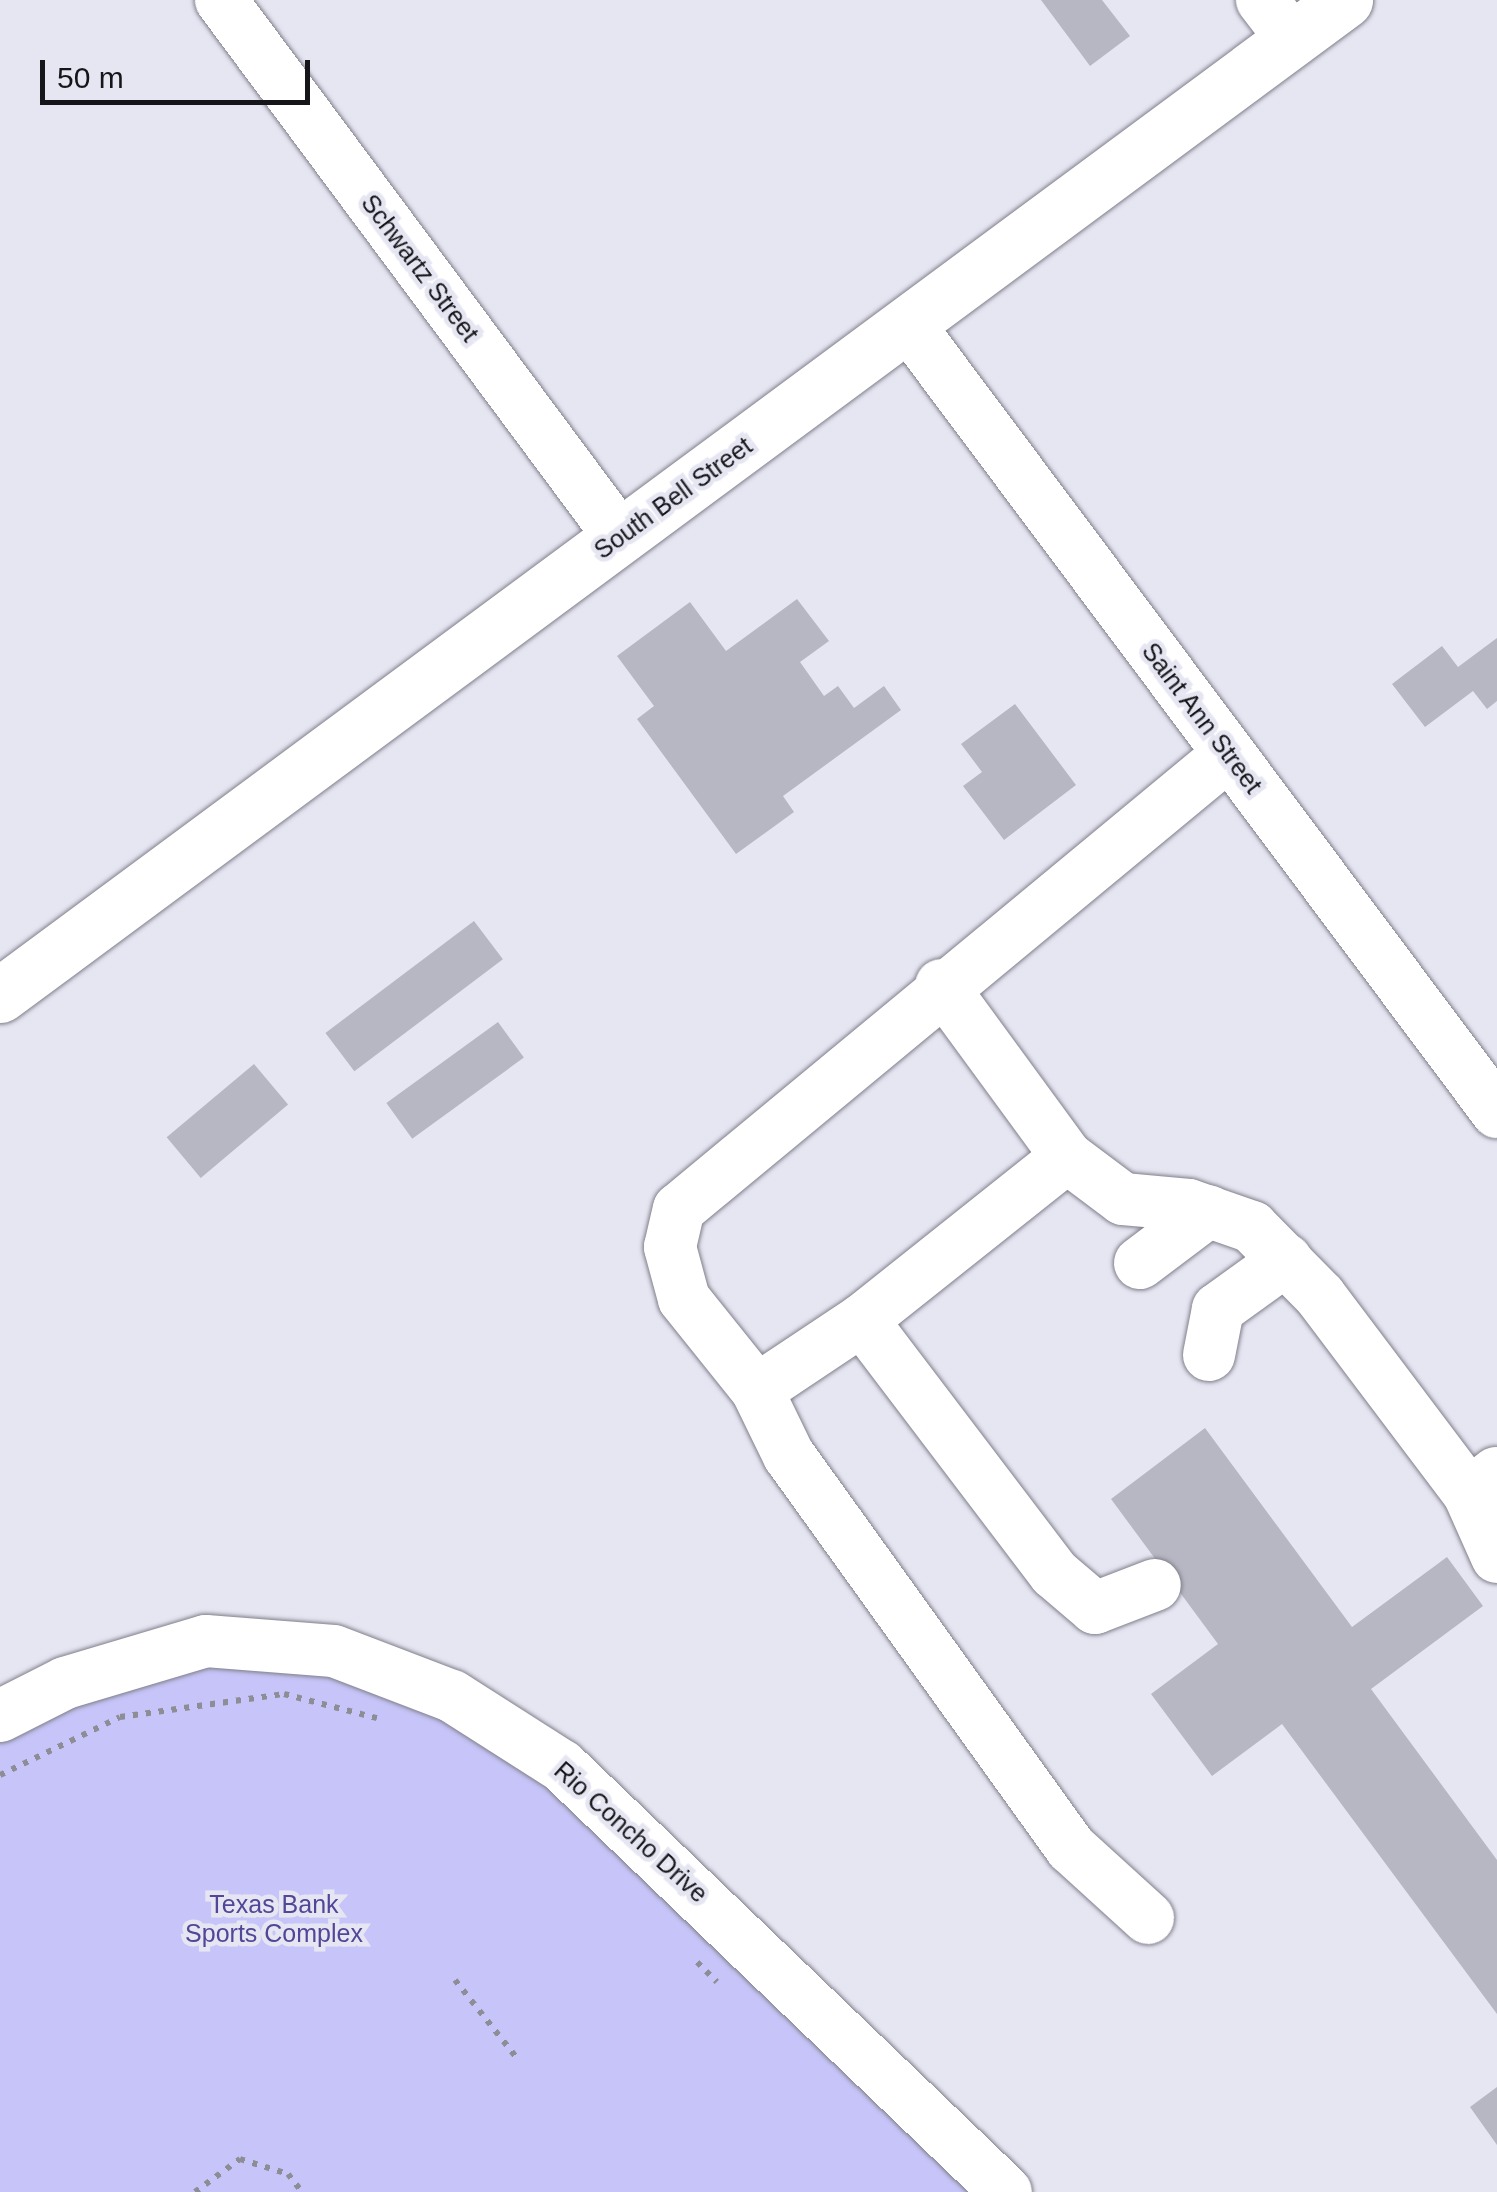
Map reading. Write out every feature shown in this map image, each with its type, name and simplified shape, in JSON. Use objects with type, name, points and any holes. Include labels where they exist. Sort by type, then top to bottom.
[{"type":"main road","name":"South Bell Street","points":[[0,995],[908,324],[1277,20],[1345,0]]},
{"type":"street","name":"Schwartz Street","points":[[220,0],[620,536]]},
{"type":"street","name":"Saint Ann Street","points":[[908,324],[1497,1112]]},
{"type":"street","points":[[1148,1918],[1071,1848],[789,1456],[756,1390],[684,1299],[670,1247],[679,1209],[941,985],[1229,754]]},
{"type":"street","points":[[941,985],[1067,1157],[1123,1199],[1209,1211],[1252,1226],[1286,1260],[1483,1483],[1497,1557]]},
{"type":"street","points":[[756,1390],[862,1320],[1067,1157]]},
{"type":"street","points":[[1140,1263],[1209,1211]]},
{"type":"street","points":[[1209,1355],[1218,1310],[1286,1260]]},
{"type":"street","points":[[862,1320],[1054,1573],[1095,1608],[1155,1585]]},
{"type":"street","name":"Rio Concho Drive","points":[[0,1716],[65,1682],[206,1641],[334,1651],[452,1696],[562,1766],[1006,2192]]},
{"type":"path","points":[[0,1774],[120,1717],[284,1694],[399,1724]]},
{"type":"path","points":[[682,1946],[717,1982]]},
{"type":"path","points":[[455,1980],[516,2057]]},
{"type":"path","points":[[195,2192],[240,2159],[288,2174],[302,2192]]},
{"type":"green space","name":"Texas Bank Sports Complex","points":[[206,1641],[452,1696],[1006,2192],[0,2192],[0,1716]]},
{"type":"building","points":[[1041,0],[1102,0],[1130,36],[1090,66]]},
{"type":"building","points":[[797,599],[829,641],[800,662],[824,696],[838,686],[854,708],[884,686],[901,710],[783,796],[794,812],[736,854],[637,719],[654,706],[617,656],[690,602],[726,651]]},
{"type":"building","points":[[1497,638],[1497,701],[1487,709],[1473,691],[1425,727],[1392,684],[1442,646],[1458,667]]},
{"type":"building","points":[[1015,704],[1076,785],[1004,840],[963,786],[982,772],[961,744]]},
{"type":"building","points":[[474,921],[503,959],[354,1071],[325,1033]]},
{"type":"building","points":[[498,1022],[524,1058],[412,1139],[386,1103]]},
{"type":"building","points":[[254,1064],[288,1105],[201,1178],[167,1137]]},
{"type":"building","points":[[1205,1428],[1352,1627],[1447,1557],[1483,1606],[1371,1689],[1497,1860],[1497,2014],[1282,1724],[1212,1776],[1151,1694],[1218,1644],[1111,1499]]},
{"type":"building","points":[[1497,2087],[1497,2145],[1470,2107]]}]
